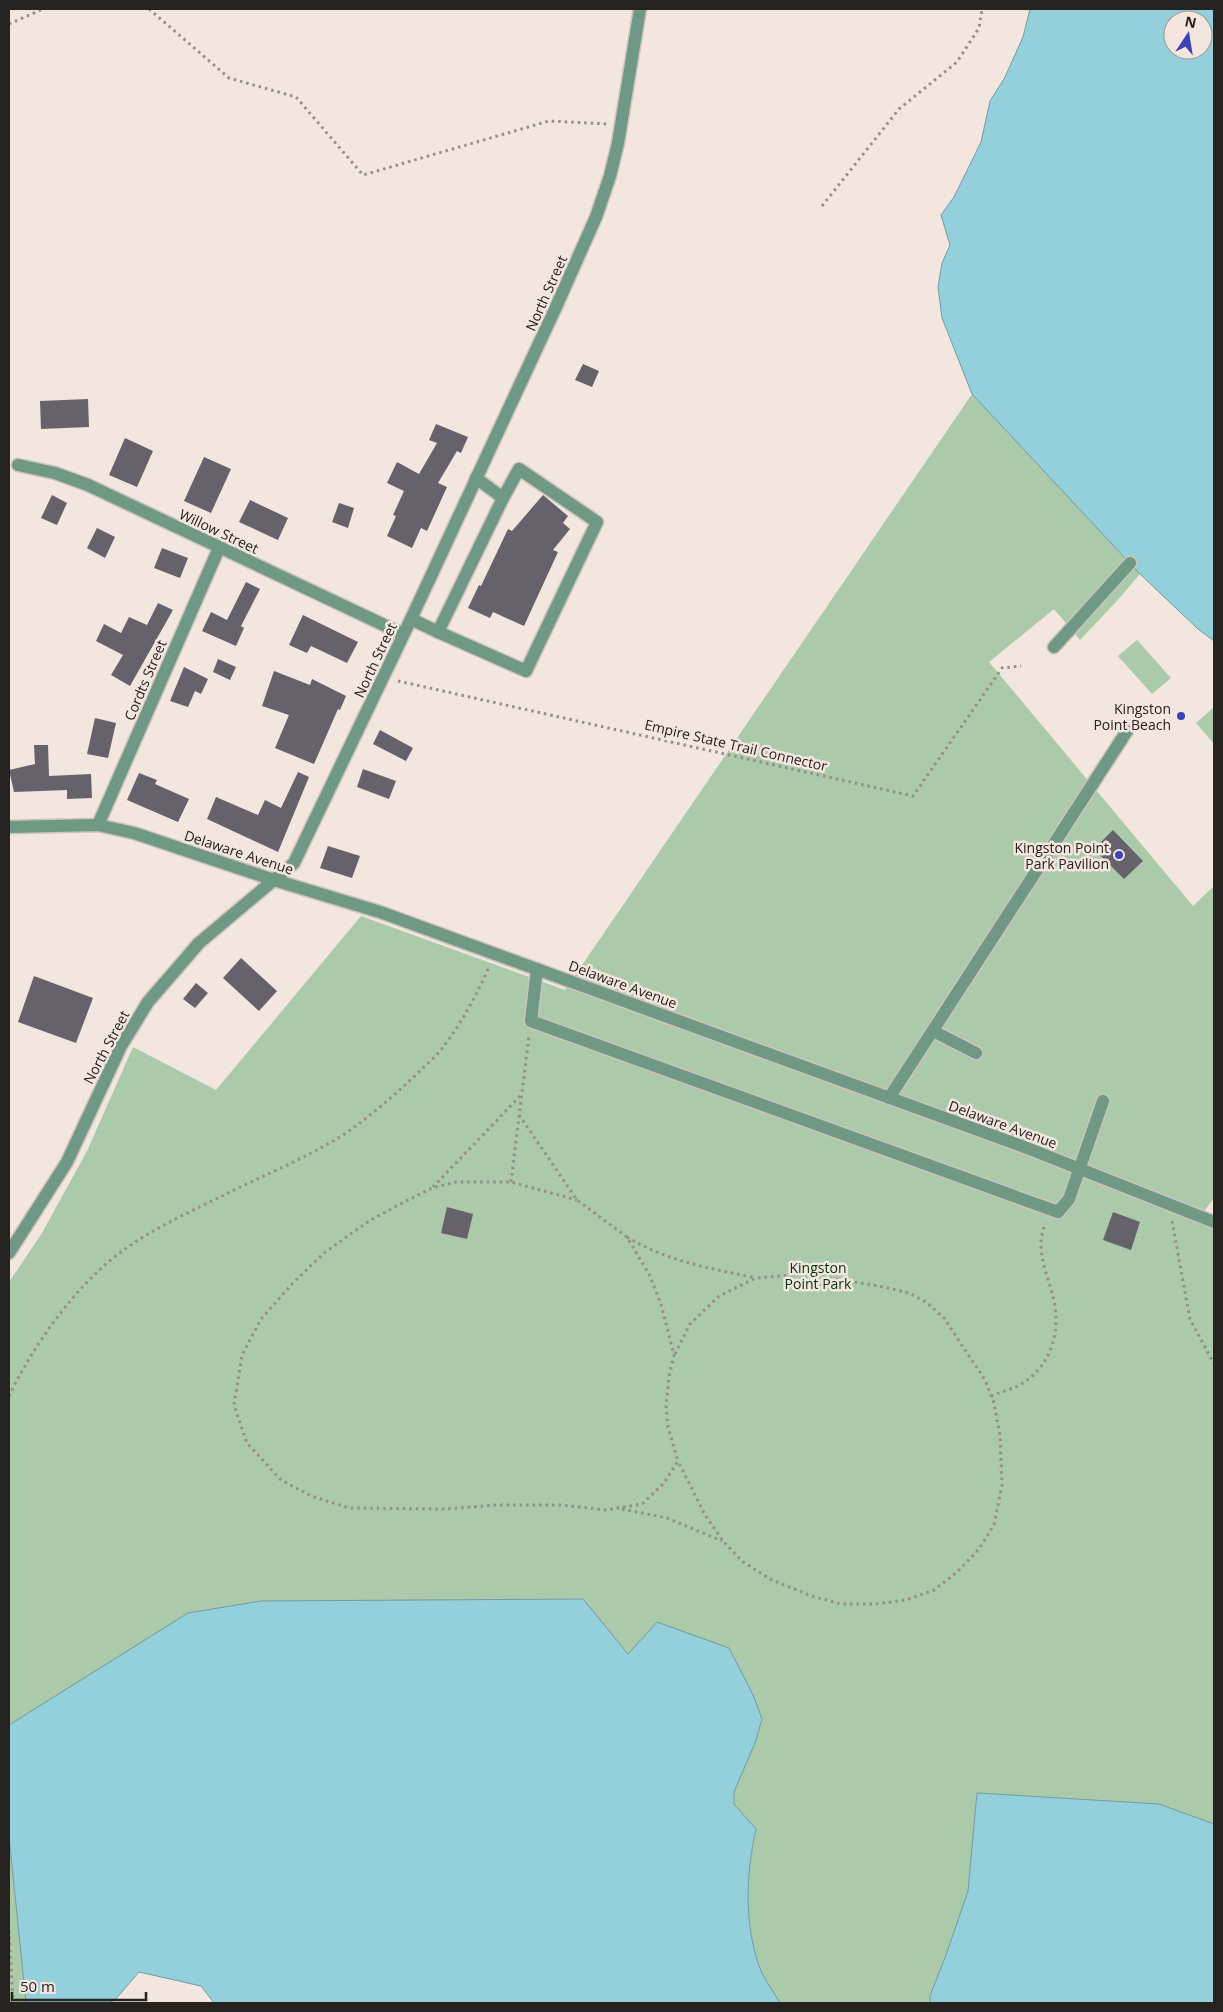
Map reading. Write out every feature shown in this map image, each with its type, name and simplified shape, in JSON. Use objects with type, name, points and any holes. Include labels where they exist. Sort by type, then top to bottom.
[{"type":"street","name":"North Street","points":[[9,1253],[67,1162],[121,1046],[148,1002],[199,943],[294,863],[411,619],[596,217],[610,176],[621,125],[640,9]]},
{"type":"street","name":"Willow Street","points":[[18,465],[55,473],[88,485],[403,634]]},
{"type":"street","points":[[411,619],[438,632],[526,672],[597,522],[519,470],[503,498],[438,632]]},
{"type":"street","points":[[476,478],[503,498]]},
{"type":"street","name":"Cordts Street","points":[[98,824],[219,548]]},
{"type":"street","points":[[1054,647],[1130,563]]},
{"type":"street","points":[[889,1098],[1127,730]]},
{"type":"street","name":"Delaware Avenue","points":[[9,827],[98,824],[134,833],[274,880],[380,912],[1079,1168],[1214,1222]]},
{"type":"street","points":[[537,968],[531,1021],[1058,1212],[1069,1199],[1103,1101]]},
{"type":"street","points":[[933,1031],[976,1053]]},
{"type":"path","points":[[9,24],[42,9]]},
{"type":"path","points":[[149,9],[229,78],[296,97],[362,176],[549,121],[621,125]]},
{"type":"path","points":[[822,206],[899,109],[957,62],[979,28],[982,9]]},
{"type":"path","name":"Empire State Trail Connector","points":[[382,678],[913,796],[1002,668],[1021,666]]},
{"type":"path","points":[[9,1396],[21,1371],[44,1336],[70,1302],[101,1269],[126,1247],[158,1228],[323,1146],[351,1129],[404,1087],[439,1052],[476,996],[491,962]]},
{"type":"path","points":[[511,1182],[531,1021]]},
{"type":"path","points":[[432,1188],[522,1094]]},
{"type":"path","points":[[519,1115],[577,1200],[627,1237],[649,1250],[683,1263],[756,1278],[806,1274],[884,1287],[910,1293],[926,1302],[944,1318],[985,1380],[991,1396],[1000,1436],[1002,1485],[994,1525],[979,1549],[956,1573],[934,1590],[906,1600],[874,1604],[841,1604],[811,1596],[770,1580],[742,1561],[723,1541],[705,1515],[678,1461],[668,1427],[666,1406],[669,1377],[674,1355],[690,1324],[719,1296],[756,1278]]},
{"type":"path","points":[[577,1200],[511,1182],[456,1182],[432,1188],[369,1221],[324,1253],[260,1319],[242,1355],[234,1405],[247,1443],[281,1480],[311,1496],[349,1508],[445,1510],[531,1505],[606,1510],[642,1504],[664,1484],[678,1461]]},
{"type":"path","points":[[1169,1204],[1190,1319],[1214,1364]]},
{"type":"path","points":[[991,1396],[1020,1385],[1038,1371],[1051,1352],[1057,1330],[1054,1301],[1041,1249],[1045,1223],[1058,1212]]},
{"type":"path","points":[[627,1237],[649,1274],[661,1304],[674,1355]]},
{"type":"path","points":[[618,1508],[668,1518],[723,1541]]},
{"type":"path","points":[[9,1930],[14,2003]]},
{"type":"green space","name":"Kingston Point Park","points":[[972,394],[1140,574],[1080,640],[1054,609],[989,662],[1193,906],[1214,886],[1214,1198],[1196,1222],[1214,1230],[1214,1824],[1159,1804],[977,1793],[968,1891],[930,1996],[930,2003],[780,2003],[759,1966],[751,1932],[748,1898],[750,1863],[756,1829],[734,1804],[734,1792],[755,1743],[762,1718],[629,1654],[188,1614],[9,1725],[9,1282],[42,1233],[87,1151],[133,1047],[216,1090],[361,916],[565,990]]},
{"type":"green space","points":[[1137,640],[1171,678],[1152,694],[1118,656]]},
{"type":"green space","points":[[1214,707],[1214,744],[1196,723]]},
{"type":"green space","points":[[9,1836],[26,2003],[9,2003]]},
{"type":"water","points":[[1030,9],[1214,9],[1214,641],[1198,629],[1140,574],[972,394],[942,318],[938,287],[942,263],[950,245],[941,215],[954,197],[981,142],[990,101],[1005,77],[1023,37]]},
{"type":"water","points":[[583,1599],[628,1654],[657,1622],[729,1648],[754,1697],[762,1719],[755,1743],[734,1792],[734,1804],[756,1829],[750,1863],[748,1898],[751,1932],[759,1966],[780,2003],[214,2003],[201,1986],[139,1972],[115,2000],[108,2003],[26,2003],[9,1836],[9,1725],[188,1613],[261,1601]]},
{"type":"water","points":[[977,1793],[1159,1804],[1214,1824],[1214,2003],[930,2003],[930,1996],[968,1891]]},
{"type":"building","points":[[583,364],[599,371],[592,387],[575,380]]},
{"type":"building","points":[[88,399],[89,427],[41,429],[40,401]]},
{"type":"building","points":[[436,424],[468,437],[461,453],[457,451],[438,483],[447,487],[427,531],[421,528],[412,548],[387,536],[396,516],[393,515],[404,491],[387,483],[397,462],[419,474],[437,443],[429,440]]},
{"type":"building","points":[[125,438],[153,451],[137,487],[109,475]]},
{"type":"building","points":[[204,457],[231,469],[211,513],[184,501]]},
{"type":"building","points":[[52,495],[67,503],[57,525],[41,518]]},
{"type":"building","points":[[543,495],[568,516],[563,523],[570,529],[553,550],[558,552],[524,626],[493,612],[490,618],[468,608],[479,585],[481,586],[508,529],[512,531]]},
{"type":"building","points":[[250,500],[288,518],[278,540],[239,522]]},
{"type":"building","points":[[339,503],[354,508],[348,528],[332,522]]},
{"type":"building","points":[[97,528],[115,537],[105,558],[87,548]]},
{"type":"building","points":[[162,548],[188,558],[180,578],[154,568]]},
{"type":"building","points":[[246,582],[260,589],[241,626],[244,628],[236,646],[202,631],[211,612],[227,620]]},
{"type":"building","points":[[158,603],[173,610],[130,686],[111,675],[123,655],[96,641],[104,624],[121,633],[129,617],[147,625]]},
{"type":"building","points":[[303,615],[358,642],[347,663],[311,646],[307,653],[289,645]]},
{"type":"building","points":[[218,659],[236,667],[230,680],[213,672]]},
{"type":"building","points":[[184,667],[208,679],[201,694],[195,691],[188,707],[170,701]]},
{"type":"building","points":[[274,671],[310,685],[312,679],[346,696],[340,710],[338,709],[314,764],[275,748],[289,715],[262,706]]},
{"type":"building","points":[[95,718],[116,723],[108,758],[87,754]]},
{"type":"building","points":[[380,730],[413,748],[406,761],[373,744]]},
{"type":"building","points":[[34,745],[48,745],[49,776],[91,774],[92,798],[67,799],[67,790],[14,792],[9,770],[35,764]]},
{"type":"building","points":[[363,769],[396,781],[389,799],[357,787]]},
{"type":"building","points":[[298,772],[309,777],[278,852],[207,819],[216,797],[258,815],[265,800],[281,808]]},
{"type":"building","points":[[139,773],[157,780],[155,784],[189,799],[178,822],[127,800]]},
{"type":"building","name":"Kingston Point Park Pavilion","points":[[1113,830],[1143,861],[1124,879],[1094,849]]},
{"type":"building","points":[[328,846],[360,856],[352,878],[320,868]]},
{"type":"building","points":[[241,958],[277,991],[259,1011],[223,978]]},
{"type":"building","points":[[34,976],[93,998],[76,1043],[18,1022]]},
{"type":"building","points":[[196,983],[208,993],[195,1008],[183,999]]},
{"type":"building","points":[[447,1207],[473,1214],[467,1239],[441,1233]]},
{"type":"building","points":[[1113,1212],[1140,1222],[1131,1250],[1103,1240]]},
{"type":"place","name":"Kingston Point Beach","points":[[1181,716]]},
{"type":"place","name":"Kingston Point Park Pavilion","points":[[1119,855]]}]
